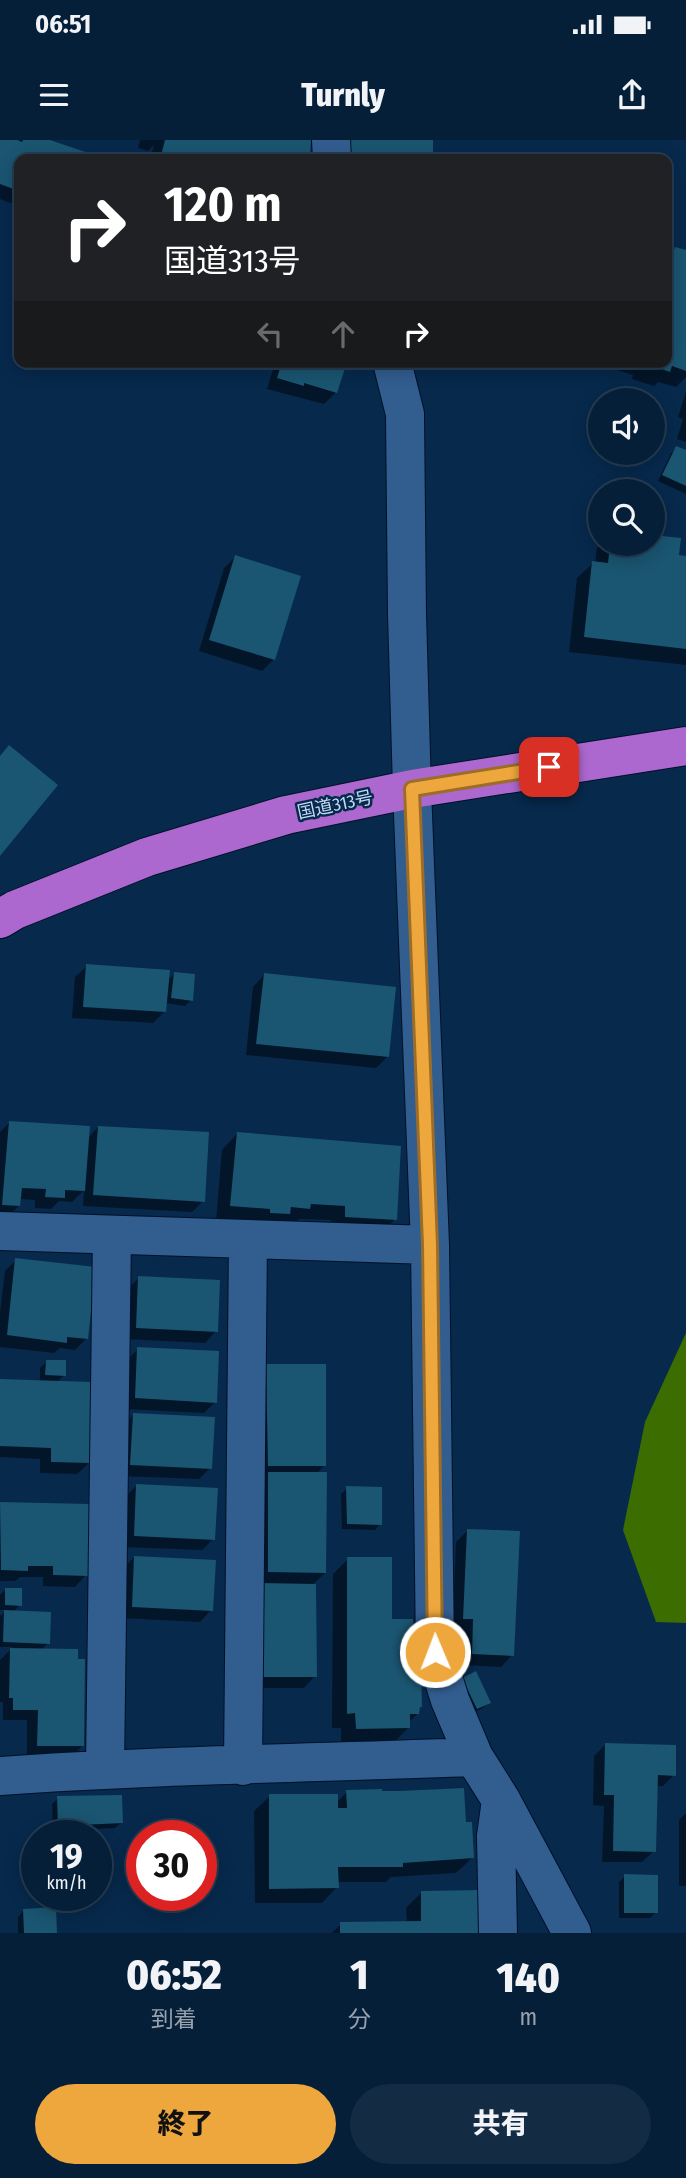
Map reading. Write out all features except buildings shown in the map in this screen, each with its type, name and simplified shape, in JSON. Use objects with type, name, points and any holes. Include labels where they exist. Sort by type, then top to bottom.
[{"type":"highway","name":"国道313号","points":[[0,919],[15,910],[147,857],[286,815],[412,789],[686,746]]},
{"type":"street","points":[[394,368],[405,414],[412,789],[430,1245],[435,1652],[450,1700],[474,1757],[501,1800],[572,1933]]},
{"type":"street","points":[[0,1231],[430,1245]]},
{"type":"street","points":[[105,1769],[112,1235]]},
{"type":"street","points":[[243,1766],[248,1239]]},
{"type":"street","points":[[0,1776],[105,1769],[474,1757]]},
{"type":"street","points":[[498,1933],[496,1836],[501,1800]]},
{"type":"green space","points":[[686,1333],[686,1623],[656,1622],[623,1530],[645,1422]]},
{"type":"route","points":[[435,1652],[430,1245],[412,789],[549,767]]}]
